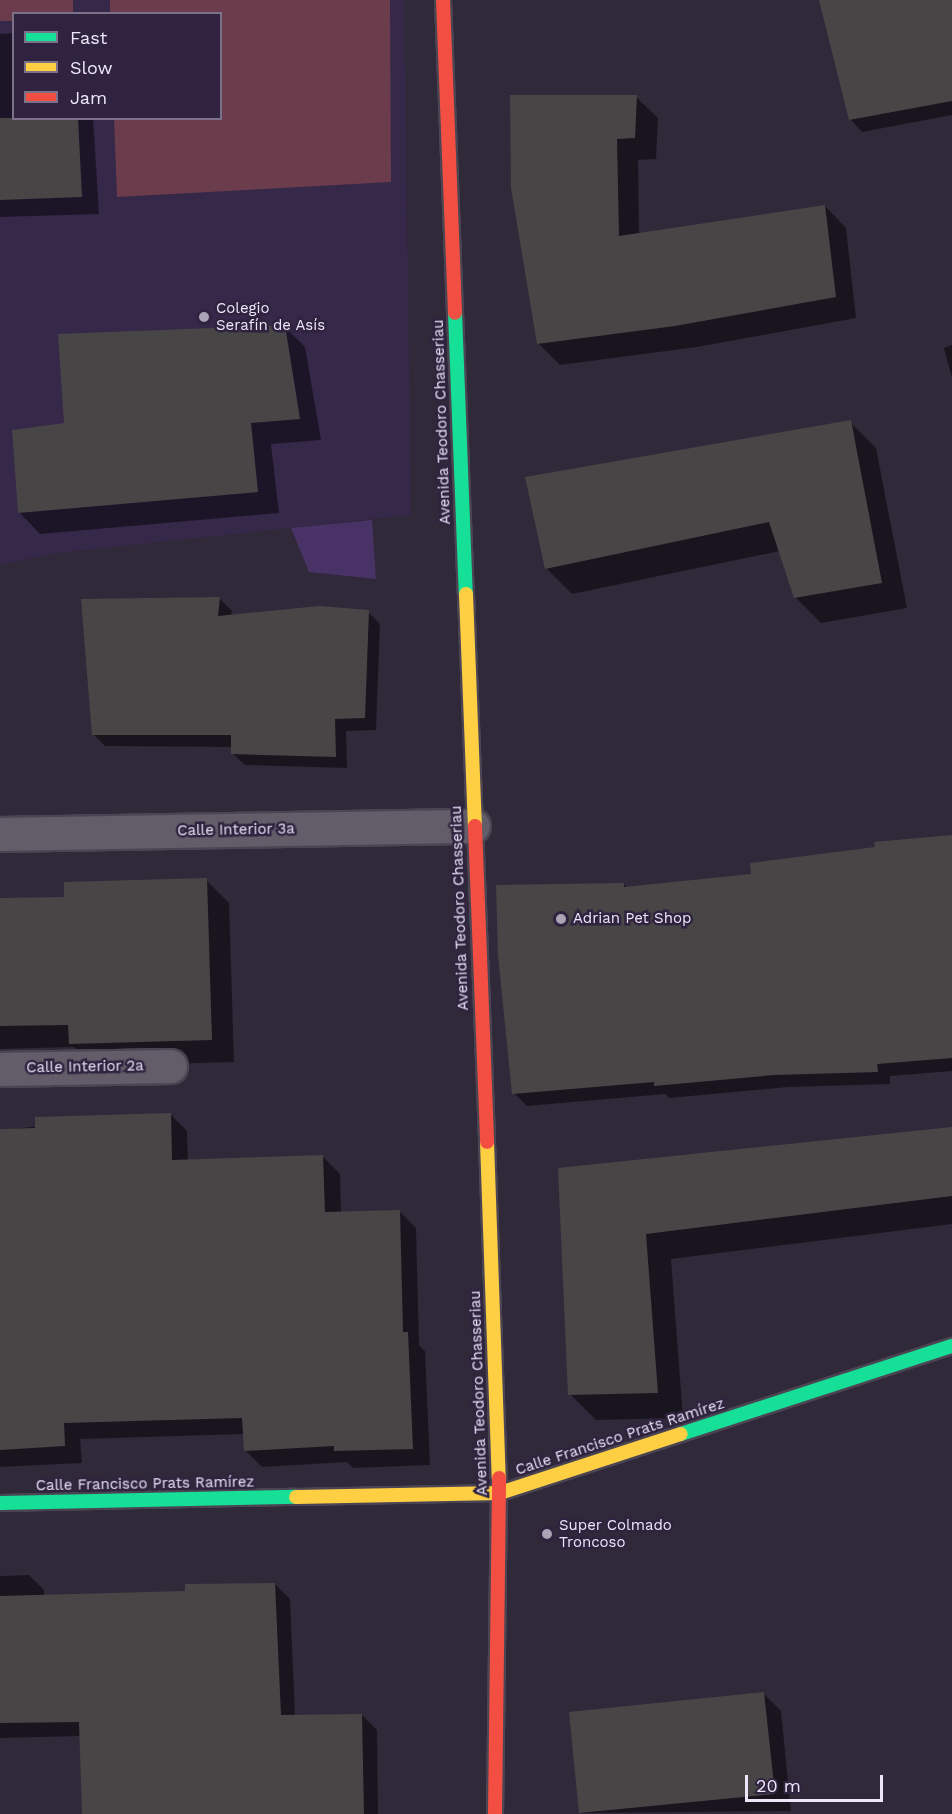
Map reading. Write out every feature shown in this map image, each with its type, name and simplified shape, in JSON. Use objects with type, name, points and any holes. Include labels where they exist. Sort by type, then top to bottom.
[{"type":"street","name":"Avenida Teodoro Chasseriau","points":[[443,0],[500,1493],[495,1814]]},
{"type":"street","name":"Calle Interior 3a","points":[[0,834],[473,826]]},
{"type":"street","name":"Calle Interior 2a","points":[[0,1069],[170,1066]]},
{"type":"street","name":"Calle Francisco Prats Ramírez","points":[[0,1503],[500,1493],[952,1346]]},
{"type":"shaded area","name":"Colegio Serafín de Asís","points":[[0,0],[404,0],[411,515],[57,553],[0,565]]},
{"type":"shaded area","points":[[0,0],[73,0],[73,12],[12,12],[12,21],[0,21]]},
{"type":"shaded area","points":[[110,0],[390,0],[391,182],[117,197],[114,120],[222,120],[222,12],[110,12]]},
{"type":"shaded area","points":[[372,520],[376,579],[309,572],[291,528]]},
{"type":"building","points":[[819,0],[952,0],[952,101],[849,120]]},
{"type":"building","points":[[510,95],[637,95],[635,138],[617,139],[619,236],[825,205],[836,297],[675,326],[537,344],[511,188]]},
{"type":"building","points":[[0,118],[78,120],[82,197],[0,200]]},
{"type":"building","points":[[285,325],[300,419],[251,423],[258,492],[18,513],[12,430],[64,423],[58,334]]},
{"type":"building","points":[[851,420],[882,583],[794,598],[769,522],[545,569],[525,477]]},
{"type":"building","points":[[220,597],[218,616],[319,606],[369,610],[365,718],[335,719],[336,757],[231,754],[231,735],[92,735],[81,599]]},
{"type":"building","points":[[952,835],[952,1058],[877,1064],[878,1072],[774,1075],[654,1086],[654,1082],[512,1094],[498,955],[496,885],[624,883],[624,887],[751,874],[750,863],[875,847],[874,842]]},
{"type":"building","points":[[207,878],[212,1040],[69,1044],[68,1025],[0,1026],[0,898],[64,897],[64,882]]},
{"type":"building","points":[[171,1113],[172,1160],[323,1155],[325,1212],[400,1210],[403,1332],[408,1332],[413,1449],[334,1451],[334,1446],[244,1451],[242,1418],[64,1423],[65,1446],[0,1450],[0,1129],[35,1128],[35,1117]]},
{"type":"building","points":[[952,1127],[952,1196],[646,1234],[658,1393],[568,1395],[558,1168]]},
{"type":"building","points":[[275,1583],[281,1715],[362,1714],[364,1814],[82,1814],[79,1722],[0,1723],[0,1596],[185,1591],[185,1584]]},
{"type":"building","points":[[764,1692],[775,1794],[579,1813],[569,1712]]},
{"type":"traffic: fast","points":[[455,313],[466,594]]},
{"type":"traffic: fast","points":[[681,1434],[952,1346]]},
{"type":"traffic: fast","points":[[0,1503],[296,1497]]},
{"type":"traffic: slow","points":[[466,594],[475,826]]},
{"type":"traffic: slow","points":[[487,1142],[499,1478]]},
{"type":"traffic: slow","points":[[296,1497],[500,1493],[681,1434]]},
{"type":"traffic: jam","points":[[443,0],[455,313]]},
{"type":"traffic: jam","points":[[475,826],[487,1142]]},
{"type":"traffic: jam","points":[[495,1814],[499,1478]]},
{"type":"place","name":"Colegio Serafín de Asís","points":[[204,317]]},
{"type":"place","name":"Adrian Pet Shop","points":[[561,919]]},
{"type":"place","name":"Super Colmado Troncoso","points":[[547,1534]]}]
